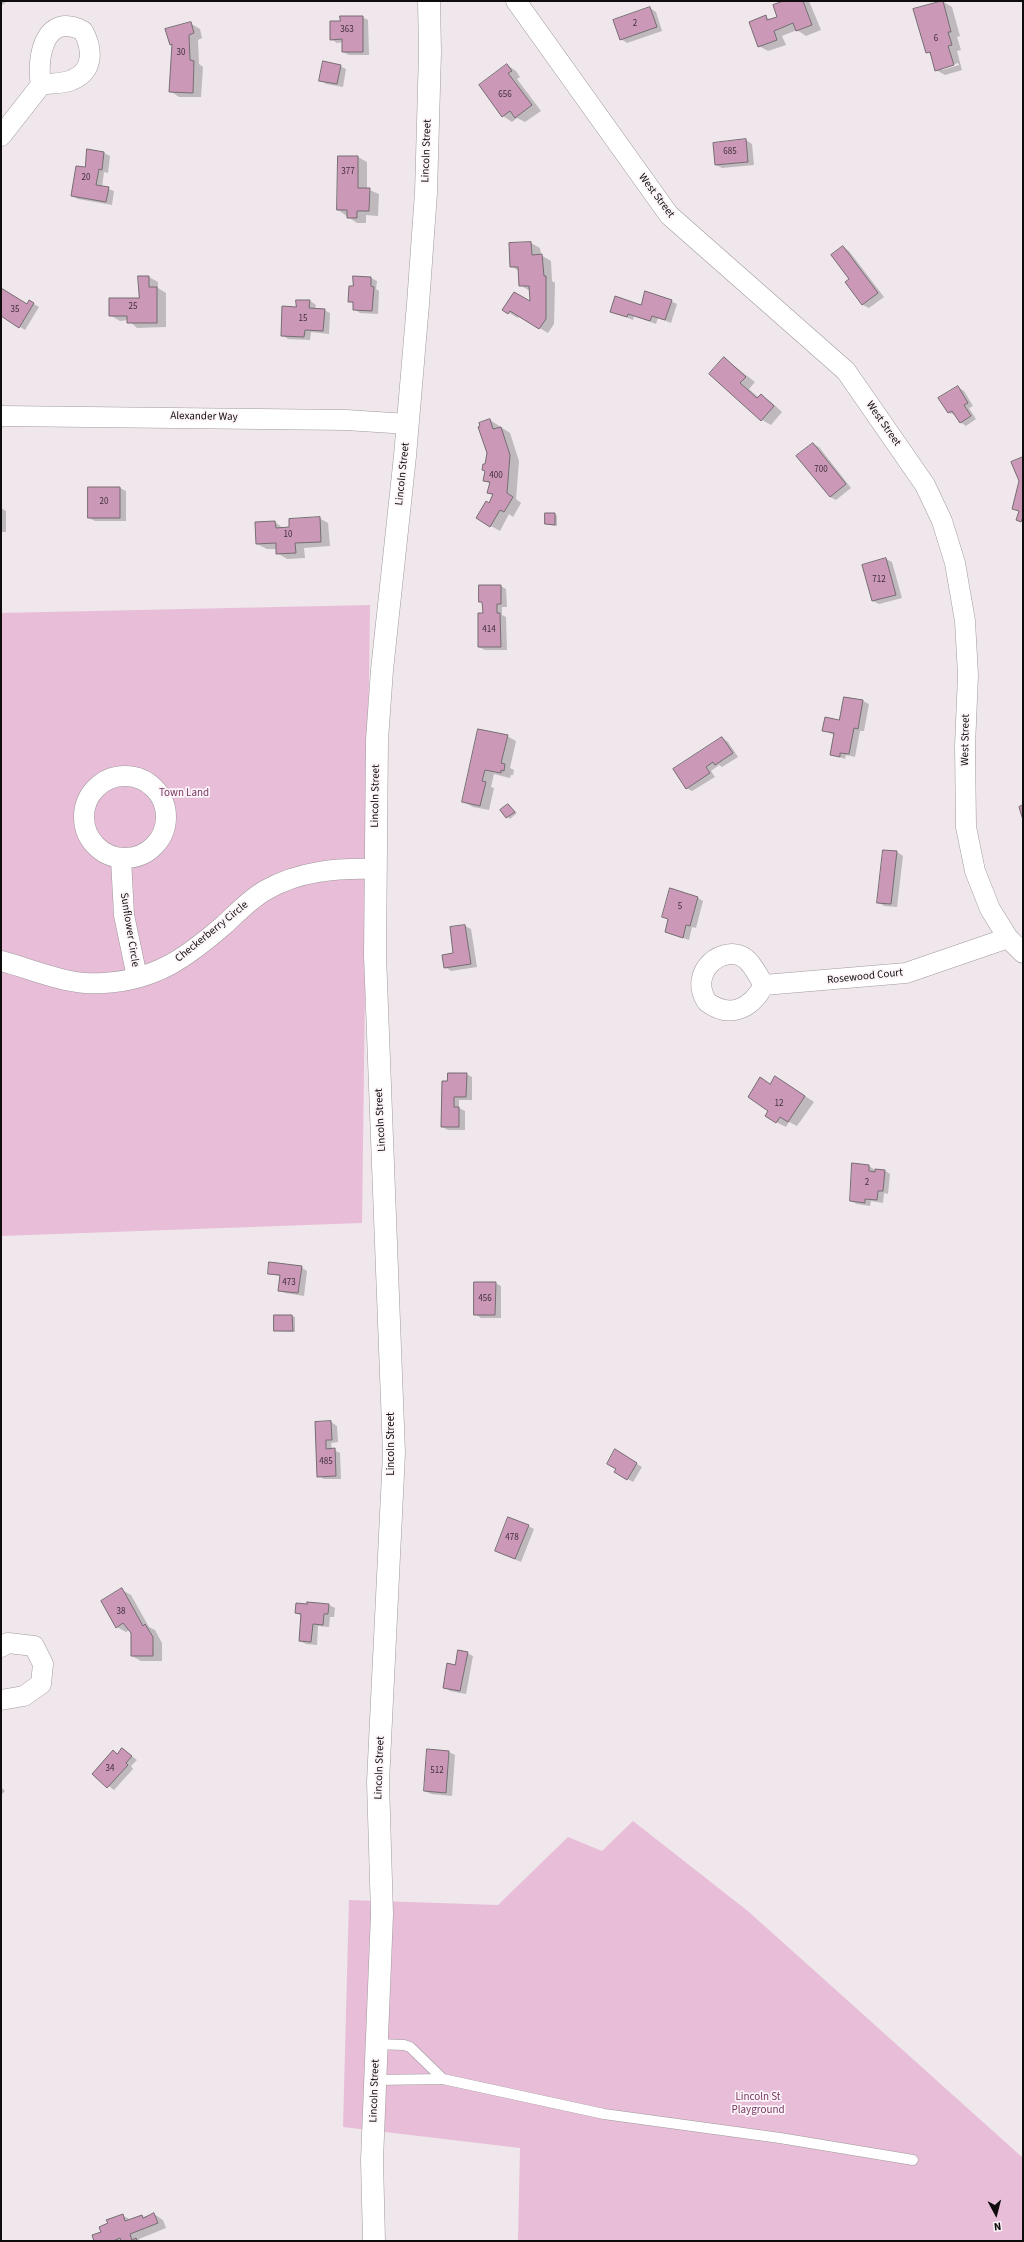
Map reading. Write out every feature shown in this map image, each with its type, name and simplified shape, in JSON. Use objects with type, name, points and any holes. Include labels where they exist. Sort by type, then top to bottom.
[{"type":"main road","name":"Lincoln Street","points":[[374,2241],[372,2160],[382,1914],[378,1782],[394,1453],[378,1054],[374,868],[377,740],[382,670],[408,424],[426,194],[430,52],[429,1]]},
{"type":"street","name":"West Street","points":[[516,1],[669,215],[846,372],[925,484],[942,521],[955,563],[965,621],[968,675],[965,746],[966,827],[975,871],[990,909],[1008,938],[1023,953]]},
{"type":"street","points":[[1,136],[41,84]]},
{"type":"street","name":"Alexander Way","points":[[1,416],[346,420],[408,424]]},
{"type":"street","points":[[126,776],[139,778],[151,784],[160,794],[165,806],[167,819],[164,832],[158,844],[148,852],[136,858],[121,859],[108,856],[96,847],[87,836],[83,822],[84,808],[90,795],[99,784],[112,778],[126,776]]},
{"type":"street","name":"Sunflower Circle","points":[[121,859],[124,915],[137,977]]},
{"type":"street","name":"Checkerberry Circle","points":[[1,961],[45,976],[75,982],[104,983],[137,977],[166,968],[184,958],[265,890],[290,879],[316,872],[344,868],[374,868]]},
{"type":"street","name":"Rosewood Court","points":[[764,985],[906,973],[1008,938]]},
{"type":"street","points":[[1,1646],[8,1643],[34,1646],[43,1664],[40,1684],[24,1696],[1,1700]]},
{"type":"lane","points":[[376,2044],[404,2045],[410,2048],[443,2079]]},
{"type":"lane","points":[[375,2080],[443,2079],[604,2114],[764,2136],[913,2160]]},
{"type":"green space","name":"Town Land","points":[[370,605],[362,1223],[1,1236],[1,613]]},
{"type":"green space","name":"Lincoln St Playground","points":[[633,1821],[749,1912],[1023,2158],[1023,2241],[518,2241],[520,2148],[343,2127],[349,1900],[498,1905],[568,1837],[602,1851]]},
{"type":"building","points":[[784,1],[803,1],[812,25],[796,31],[793,23],[774,31],[777,40],[758,47],[749,22],[766,15],[767,20],[777,17],[773,5]]},
{"type":"building","points":[[943,1],[951,32],[948,32],[952,45],[948,46],[954,65],[935,71],[930,52],[926,53],[913,9]]},
{"type":"building","points":[[650,7],[657,27],[620,40],[613,20]]},
{"type":"building","points":[[340,16],[363,16],[363,52],[342,52],[342,39],[330,40],[330,21],[340,21]]},
{"type":"building","points":[[191,22],[194,33],[189,35],[190,60],[194,61],[193,93],[169,92],[172,44],[170,45],[165,29]]},
{"type":"building","points":[[323,61],[341,65],[337,84],[319,81]]},
{"type":"building","points":[[507,64],[512,71],[508,73],[532,105],[515,118],[510,111],[502,117],[479,85]]},
{"type":"building","points":[[746,139],[748,162],[715,165],[713,143]]},
{"type":"building","points":[[87,149],[104,152],[102,170],[99,169],[96,185],[109,187],[106,202],[71,196],[76,166],[85,167]]},
{"type":"building","points":[[338,156],[358,156],[358,188],[370,188],[369,211],[357,211],[357,218],[347,218],[347,210],[337,210]]},
{"type":"building","points":[[531,242],[532,255],[542,254],[544,276],[546,276],[546,319],[539,329],[510,311],[508,314],[502,310],[514,292],[530,301],[529,286],[519,286],[518,267],[510,267],[509,243]]},
{"type":"building","points":[[843,246],[878,293],[862,305],[845,282],[849,279],[831,255]]},
{"type":"building","points":[[138,276],[149,276],[149,287],[157,287],[157,323],[127,323],[127,316],[109,316],[109,298],[139,298]]},
{"type":"building","points":[[353,276],[371,277],[371,286],[374,287],[372,311],[353,310],[353,302],[348,302],[349,286],[353,286]]},
{"type":"building","points":[[1,288],[27,304],[29,300],[34,303],[19,328],[1,316]]},
{"type":"building","points":[[645,291],[672,300],[665,320],[652,316],[650,321],[628,314],[627,317],[610,312],[615,296],[641,305]]},
{"type":"building","points":[[296,300],[310,300],[309,308],[325,309],[323,331],[305,330],[304,337],[281,336],[282,306],[296,307]]},
{"type":"building","points":[[724,357],[746,377],[740,383],[757,398],[761,394],[774,406],[761,421],[709,374]]},
{"type":"building","points":[[958,386],[968,403],[964,405],[971,416],[960,423],[952,411],[948,413],[938,398]]},
{"type":"building","points":[[490,419],[493,429],[501,427],[510,455],[507,493],[513,497],[504,512],[500,510],[490,527],[476,518],[486,501],[489,503],[493,494],[487,493],[490,482],[483,481],[485,471],[482,470],[487,453],[478,427],[480,426],[479,423]]},
{"type":"building","points":[[813,443],[846,484],[830,497],[796,456]]},
{"type":"building","points":[[1023,457],[1023,517],[1021,522],[1016,520],[1019,511],[1012,509],[1019,481],[1011,462]]},
{"type":"building","points":[[88,487],[120,487],[120,518],[88,518]]},
{"type":"building","points":[[545,513],[555,513],[555,525],[545,524]]},
{"type":"building","points":[[320,517],[321,542],[295,543],[296,553],[276,554],[276,543],[256,544],[255,522],[275,521],[276,528],[289,527],[289,519]]},
{"type":"building","points":[[886,558],[896,595],[872,601],[862,565]]},
{"type":"building","points":[[479,585],[501,585],[501,604],[497,604],[497,613],[500,613],[501,647],[478,647],[478,613],[483,613],[482,602],[479,602]]},
{"type":"building","points":[[844,697],[863,700],[858,729],[854,728],[849,754],[840,753],[840,757],[830,755],[834,733],[822,731],[825,717],[839,720]]},
{"type":"building","points":[[478,729],[508,735],[501,763],[505,764],[504,771],[501,770],[501,773],[485,770],[482,781],[486,782],[480,806],[462,802]]},
{"type":"building","points":[[722,737],[733,753],[715,765],[713,762],[706,767],[710,773],[686,789],[673,769]]},
{"type":"building","points":[[508,804],[515,812],[506,818],[500,810]]},
{"type":"building","points":[[1023,805],[1023,820],[1019,807]]},
{"type":"building","points":[[883,850],[897,851],[891,904],[877,903]]},
{"type":"building","points":[[670,888],[698,897],[690,926],[686,925],[683,938],[665,932],[668,919],[662,917]]},
{"type":"building","points":[[465,925],[471,964],[444,968],[442,955],[453,953],[450,927]]},
{"type":"building","points":[[448,1073],[467,1073],[466,1097],[454,1097],[454,1107],[459,1107],[459,1127],[441,1127],[442,1081],[447,1081]]},
{"type":"building","points":[[775,1076],[805,1096],[788,1122],[780,1117],[776,1123],[765,1116],[768,1111],[748,1097],[760,1077],[770,1084]]},
{"type":"building","points":[[852,1163],[869,1165],[869,1171],[875,1172],[875,1169],[885,1170],[883,1191],[878,1191],[877,1200],[865,1199],[865,1203],[850,1201]]},
{"type":"building","points":[[269,1262],[302,1266],[298,1293],[278,1291],[280,1275],[268,1274]]},
{"type":"building","points":[[474,1282],[496,1282],[495,1315],[474,1315]]},
{"type":"building","points":[[274,1315],[292,1315],[293,1331],[274,1331]]},
{"type":"building","points":[[331,1421],[332,1440],[326,1440],[326,1449],[335,1448],[336,1476],[317,1477],[315,1422]]},
{"type":"building","points":[[615,1449],[637,1463],[627,1480],[614,1472],[616,1469],[607,1464]]},
{"type":"building","points":[[508,1517],[529,1525],[515,1559],[495,1551]]},
{"type":"building","points":[[122,1588],[143,1626],[145,1624],[153,1637],[153,1656],[131,1656],[131,1633],[123,1623],[116,1628],[101,1601]]},
{"type":"building","points":[[307,1602],[329,1604],[328,1614],[324,1614],[323,1625],[313,1624],[311,1642],[299,1641],[301,1614],[295,1613],[296,1603],[307,1604]]},
{"type":"building","points":[[458,1650],[468,1652],[460,1691],[443,1688],[447,1663],[455,1665]]},
{"type":"building","points":[[122,1748],[132,1756],[126,1763],[128,1765],[107,1788],[92,1774],[113,1750],[117,1754]]},
{"type":"building","points":[[427,1749],[449,1751],[446,1793],[424,1791]]},
{"type":"building","points":[[154,2213],[158,2223],[130,2234],[132,2240],[136,2238],[137,2241],[121,2241],[120,2238],[113,2241],[94,2241],[92,2235],[101,2232],[99,2227],[108,2223],[106,2220],[123,2214],[125,2221],[142,2215],[143,2218]]}]
